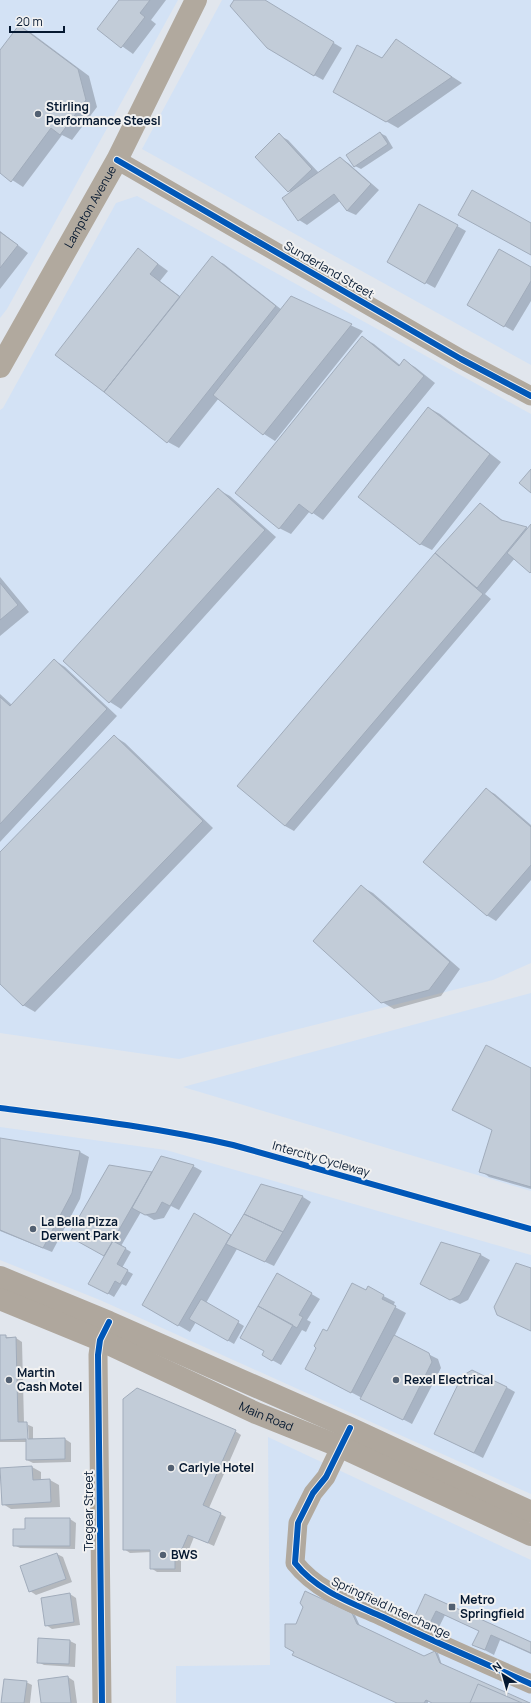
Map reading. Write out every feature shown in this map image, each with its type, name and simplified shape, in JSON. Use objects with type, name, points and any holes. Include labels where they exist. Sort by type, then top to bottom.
[{"type":"main road","name":"Main Road","points":[[0,1277],[104,1331],[345,1438],[531,1512]]},
{"type":"main road","name":"Main Road","points":[[0,1299],[104,1331]]},
{"type":"main road","name":"Main Road","points":[[345,1438],[531,1535]]},
{"type":"street","name":"Lampton Avenue","points":[[0,367],[117,160],[196,0]]},
{"type":"street","name":"Sunderland Street","points":[[117,160],[461,359],[531,396]]},
{"type":"street","name":"Tregear Street","points":[[102,1703],[98,1355],[104,1331]]},
{"type":"street","name":"Springfield Interchange","points":[[345,1438],[326,1477],[313,1493],[298,1523],[295,1563],[304,1574],[325,1589],[406,1628],[531,1684]]},
{"type":"shaded area","points":[[0,0],[178,0],[7,309],[0,318]]},
{"type":"shaded area","points":[[222,0],[531,0],[531,365],[142,149]]},
{"type":"shaded area","points":[[137,196],[531,414],[531,963],[493,980],[179,1059],[0,1033],[0,410],[3,408],[116,203]]},
{"type":"shaded area","points":[[531,993],[531,1191],[183,1087]]},
{"type":"shaded area","points":[[0,1127],[166,1150],[531,1255],[531,1494],[100,1300],[0,1260]]},
{"type":"shaded area","points":[[268,1437],[531,1560],[531,1703],[176,1703],[176,1666],[270,1665]]},
{"type":"building","points":[[119,0],[150,0],[140,13],[145,17],[121,48],[97,29]]},
{"type":"building","points":[[234,0],[265,0],[334,42],[314,76],[267,48],[230,6]]},
{"type":"building","name":"Stirling Performance Steesl","points":[[19,25],[78,69],[86,100],[60,135],[51,128],[11,182],[0,173],[0,50]]},
{"type":"building","points":[[396,39],[452,77],[386,122],[333,92],[357,45],[382,58]]},
{"type":"building","points":[[380,132],[388,144],[354,167],[346,155]]},
{"type":"building","points":[[279,133],[312,169],[288,192],[255,157]]},
{"type":"building","points":[[340,157],[371,184],[347,211],[334,194],[298,221],[282,198]]},
{"type":"building","points":[[472,190],[531,223],[531,255],[458,215]]},
{"type":"building","points":[[419,204],[458,225],[425,284],[387,262]]},
{"type":"building","points":[[0,232],[18,245],[0,268]]},
{"type":"building","points":[[138,248],[158,264],[150,274],[180,297],[104,392],[55,355]]},
{"type":"building","points":[[499,249],[531,267],[531,281],[504,327],[467,305]]},
{"type":"building","points":[[212,256],[276,306],[167,443],[104,392]]},
{"type":"building","points":[[291,296],[352,324],[263,435],[213,395]]},
{"type":"building","points":[[362,336],[399,366],[404,359],[424,376],[312,514],[299,504],[279,529],[235,493]]},
{"type":"building","points":[[428,407],[490,454],[420,545],[358,497]]},
{"type":"building","points":[[531,469],[531,493],[519,483]]},
{"type":"building","points":[[218,488],[265,530],[109,703],[63,661]]},
{"type":"building","points":[[480,503],[501,520],[527,527],[477,588],[435,553]]},
{"type":"building","points":[[531,524],[531,572],[530,573],[507,553]]},
{"type":"building","points":[[435,553],[483,594],[285,826],[237,786]]},
{"type":"building","points":[[0,583],[18,605],[0,620]]},
{"type":"building","points":[[54,659],[107,709],[0,824],[0,697],[10,706]]},
{"type":"building","points":[[114,735],[203,821],[23,1006],[0,984],[0,852]]},
{"type":"building","points":[[486,788],[531,827],[531,865],[487,916],[423,862]]},
{"type":"building","points":[[361,885],[450,962],[429,990],[381,1003],[313,941]]},
{"type":"building","points":[[486,1045],[531,1068],[531,1187],[479,1172],[492,1130],[452,1110]]},
{"type":"building","points":[[0,1138],[80,1151],[72,1193],[43,1248],[0,1230]]},
{"type":"building","points":[[161,1156],[194,1165],[170,1206],[162,1202],[156,1213],[145,1215],[132,1208]]},
{"type":"building","points":[[109,1165],[152,1172],[104,1256],[68,1236]]},
{"type":"building","points":[[261,1184],[303,1196],[283,1232],[244,1214]]},
{"type":"building","points":[[194,1213],[231,1235],[178,1326],[142,1305]]},
{"type":"building","points":[[244,1214],[283,1232],[265,1262],[226,1244]]},
{"type":"building","points":[[113,1241],[126,1248],[117,1264],[128,1270],[120,1284],[115,1281],[108,1294],[88,1284]]},
{"type":"building","points":[[441,1242],[481,1254],[460,1295],[450,1300],[420,1284]]},
{"type":"building","points":[[516,1263],[531,1268],[531,1331],[497,1315],[494,1307]]},
{"type":"building","points":[[277,1273],[312,1293],[299,1315],[303,1317],[297,1328],[258,1306]]},
{"type":"building","points":[[352,1283],[366,1290],[368,1286],[384,1295],[382,1299],[396,1306],[351,1393],[305,1369],[316,1348],[314,1346],[323,1329],[327,1331]]},
{"type":"building","points":[[201,1299],[239,1321],[228,1341],[189,1319]]},
{"type":"building","points":[[258,1306],[293,1325],[272,1361],[262,1355],[264,1351],[240,1338]]},
{"type":"building","name":"Martin Cash Motel","points":[[0,1335],[6,1335],[6,1338],[16,1337],[18,1422],[27,1422],[28,1439],[65,1438],[65,1459],[26,1460],[26,1439],[0,1440]]},
{"type":"building","name":"Rexel Electrical","points":[[394,1335],[429,1353],[432,1362],[403,1420],[360,1399]]},
{"type":"building","points":[[472,1370],[507,1387],[474,1453],[434,1434],[462,1376]]},
{"type":"building","name":"Carlyle Hotel","points":[[137,1388],[236,1430],[203,1505],[221,1513],[208,1543],[188,1535],[182,1549],[175,1549],[175,1569],[150,1569],[150,1550],[123,1550],[123,1399]]},
{"type":"building","points":[[32,1466],[33,1480],[50,1479],[51,1502],[2,1505],[0,1468]]},
{"type":"building","points":[[25,1518],[70,1518],[70,1546],[13,1546],[13,1529],[25,1529]]},
{"type":"building","points":[[57,1553],[66,1579],[29,1592],[20,1566]]},
{"type":"building","points":[[305,1591],[352,1613],[357,1624],[424,1656],[435,1651],[440,1663],[530,1703],[432,1703],[426,1700],[424,1703],[397,1703],[292,1655],[294,1652],[285,1647],[285,1624],[296,1624],[303,1607],[300,1603]]},
{"type":"building","points":[[70,1593],[74,1622],[45,1626],[41,1598]]},
{"type":"building","points":[[425,1594],[531,1642],[531,1653],[491,1635],[485,1650],[472,1645],[479,1631],[436,1611],[429,1625],[414,1618]]},
{"type":"building","points":[[38,1638],[70,1640],[69,1664],[37,1663]]},
{"type":"building","points":[[68,1676],[71,1703],[41,1703],[38,1680]]},
{"type":"building","points":[[4,1679],[27,1681],[24,1703],[1,1703]]},
{"type":"building","points":[[478,1684],[522,1703],[470,1703]]},
{"type":"cycle path","points":[[117,160],[461,359],[531,396]]},
{"type":"cycle path","name":"Intercity Cycleway","points":[[0,1108],[146,1128],[233,1145],[531,1229]]},
{"type":"cycle path","points":[[102,1703],[98,1355],[100,1340],[109,1322]]},
{"type":"cycle path","points":[[350,1428],[326,1477],[313,1493],[298,1523],[295,1563],[304,1573],[324,1589],[347,1601],[531,1684]]},
{"type":"place","name":"Stirling Performance Steesl","points":[[38,114]]},
{"type":"place","name":"La Bella Pizza Derwent Park","points":[[33,1229]]},
{"type":"place","name":"Martin Cash Motel","points":[[9,1380]]},
{"type":"place","name":"Rexel Electrical","points":[[396,1380]]},
{"type":"place","name":"Carlyle Hotel","points":[[171,1468]]},
{"type":"place","name":"BWS","points":[[163,1555]]},
{"type":"place","name":"Metro Springfield","points":[[452,1607]]}]
